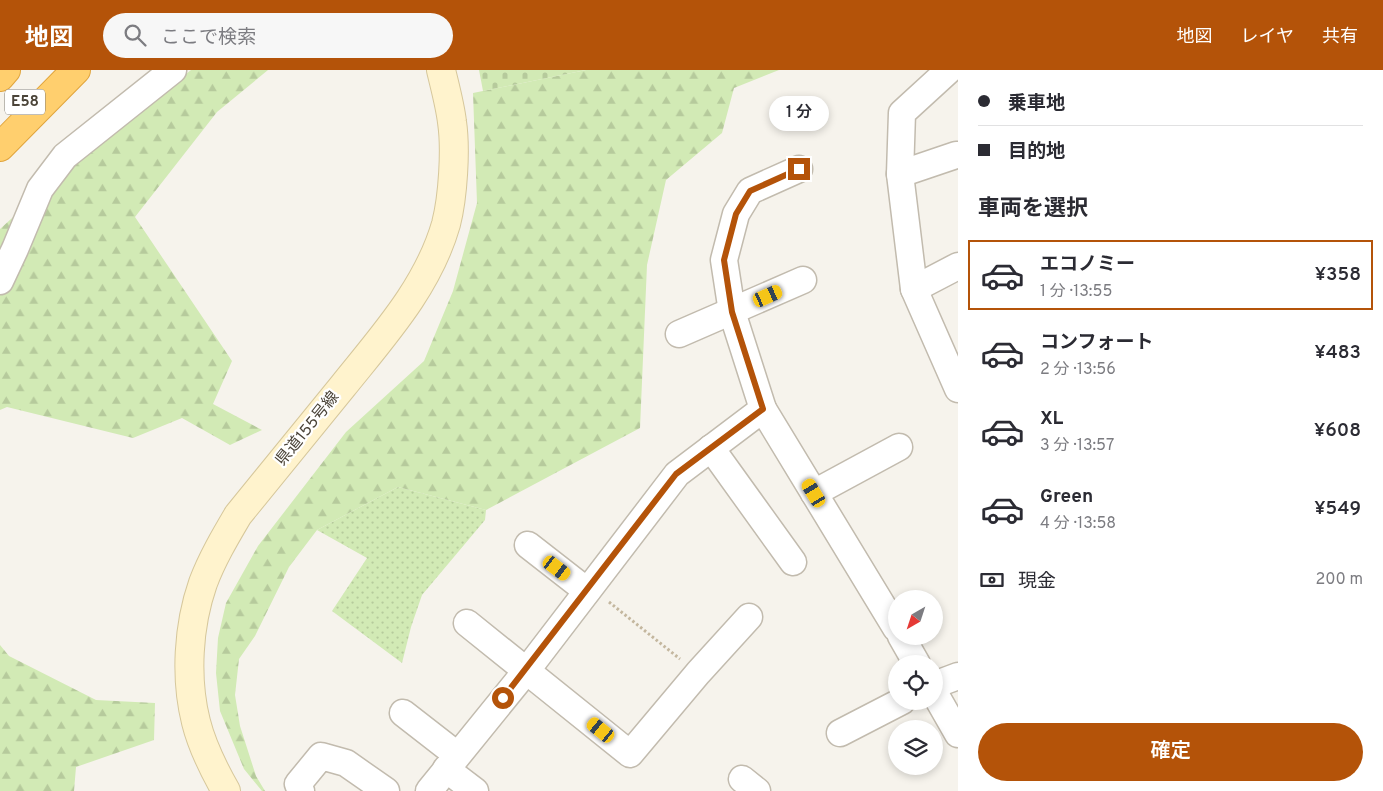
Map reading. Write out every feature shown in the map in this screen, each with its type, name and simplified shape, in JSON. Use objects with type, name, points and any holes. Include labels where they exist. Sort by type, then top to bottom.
[{"type":"highway","name":"E58","points":[[0,78],[6,70]]},
{"type":"highway","name":"E58","points":[[0,135],[50,70]]},
{"type":"highway","points":[[0,146],[76,70]]},
{"type":"main road","name":"県道155号線","points":[[226,791],[214,770],[196,722],[191,688],[190,654],[194,616],[203,584],[218,549],[238,515],[393,324],[434,258],[446,223],[450,201],[454,151],[452,123],[441,70]]},
{"type":"street","points":[[0,281],[40,189],[65,156],[173,70]]},
{"type":"street","points":[[949,70],[902,113],[900,174],[914,289],[958,389]]},
{"type":"street","points":[[900,174],[956,155]]},
{"type":"street","points":[[799,169],[750,191],[736,214],[724,260],[732,312],[763,409],[888,615]]},
{"type":"street","points":[[914,289],[958,266]]},
{"type":"street","points":[[679,334],[803,280]]},
{"type":"street","points":[[429,791],[526,670],[676,474],[763,409]]},
{"type":"street","points":[[814,493],[899,447]]},
{"type":"street","points":[[712,448],[792,562]]},
{"type":"street","points":[[528,545],[588,589]]},
{"type":"street","points":[[467,623],[630,754],[749,617]]},
{"type":"street","points":[[943,682],[958,676]]},
{"type":"street","points":[[840,733],[888,708]]},
{"type":"street","points":[[943,708],[958,734]]},
{"type":"street","points":[[404,713],[452,762],[475,791]]},
{"type":"street","points":[[301,791],[298,784],[321,756],[346,763],[386,791]]},
{"type":"path","points":[[588,589],[698,674]]},
{"type":"green space","points":[[191,70],[268,70],[217,112],[135,217],[232,361],[213,404],[262,430],[230,445],[182,418],[133,438],[7,407],[0,410],[0,229],[67,168]]},
{"type":"green space","points":[[479,70],[586,70],[483,91]]},
{"type":"green space","points":[[586,70],[779,70],[734,88],[722,133],[666,180],[647,265],[640,428],[486,510],[398,487],[317,530],[289,567],[255,636],[239,659],[235,695],[240,726],[256,776],[265,791],[262,791],[244,769],[220,711],[216,673],[218,638],[226,603],[258,546],[346,432],[424,361],[453,291],[477,203],[473,93]]},
{"type":"green space","points":[[398,487],[486,510],[485,520],[422,595],[411,627],[402,663],[332,611],[367,558],[317,530]]},
{"type":"green space","points":[[0,645],[9,656],[96,700],[155,703],[154,740],[76,767],[74,791],[0,791]]},
{"type":"route","points":[[503,698],[676,474],[763,409],[732,312],[724,260],[736,214],[750,191],[799,169]]}]
